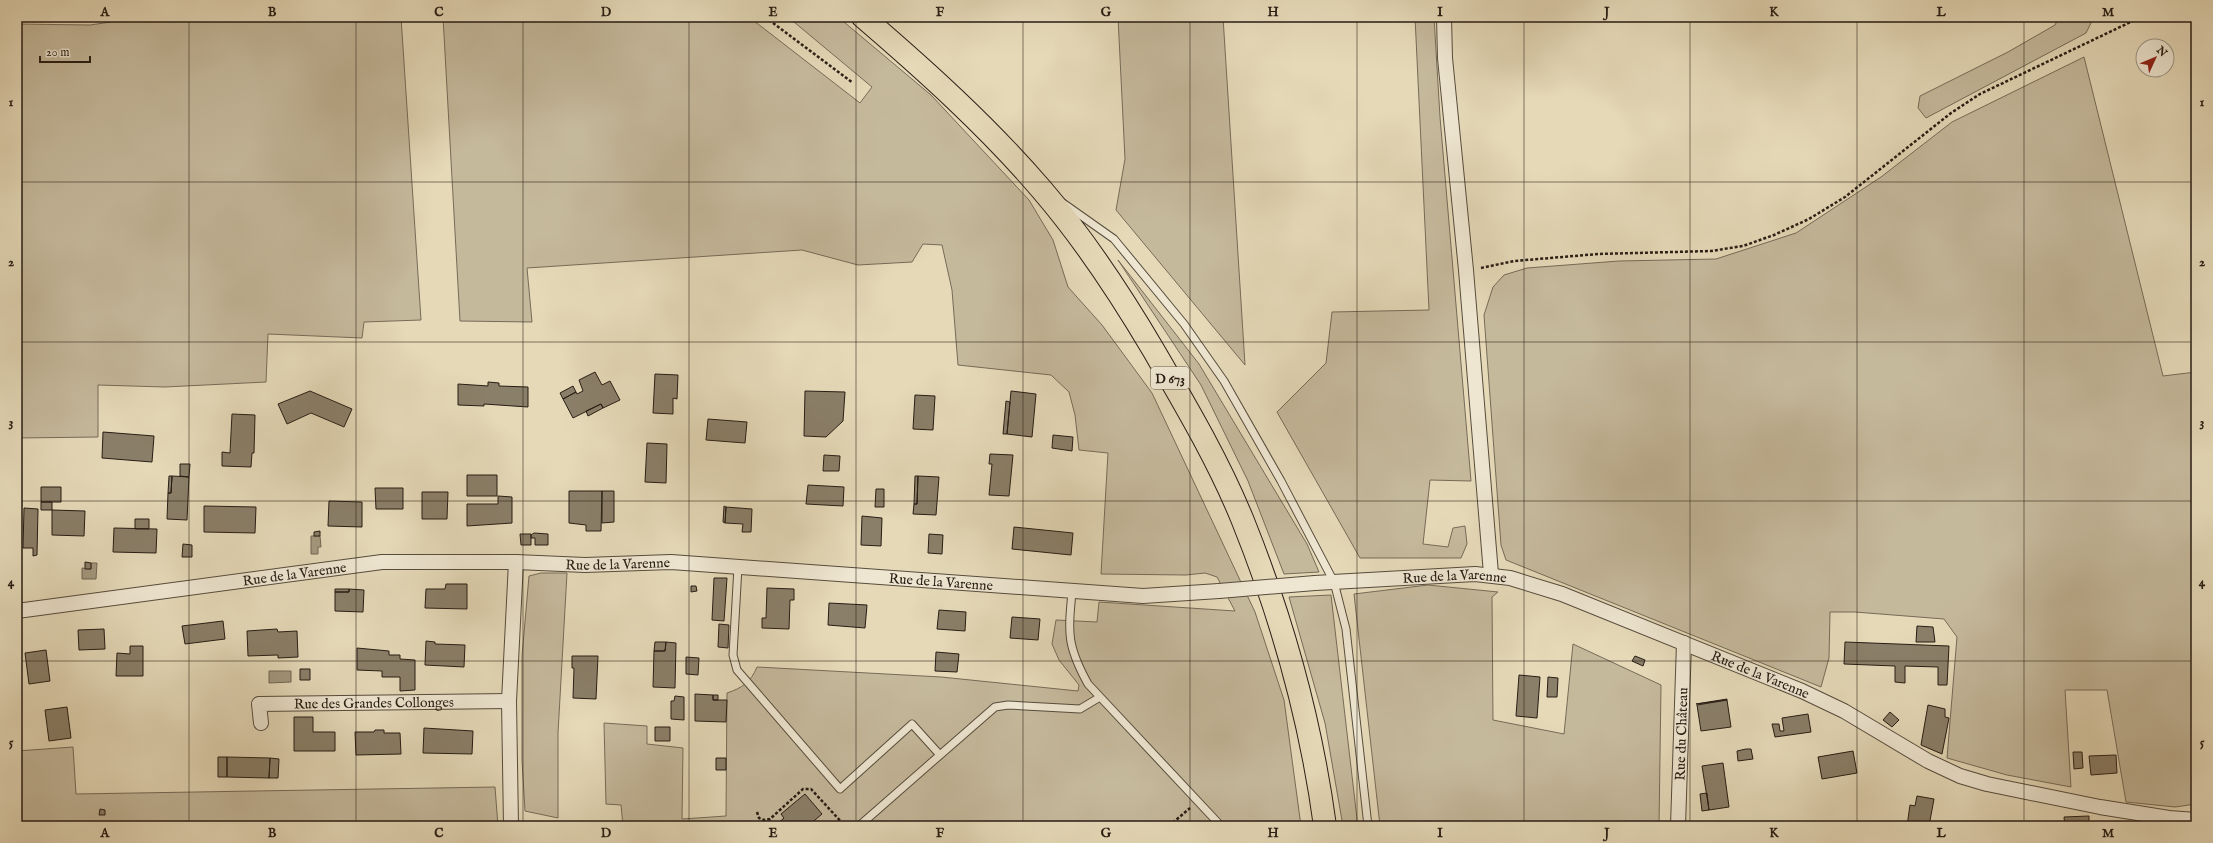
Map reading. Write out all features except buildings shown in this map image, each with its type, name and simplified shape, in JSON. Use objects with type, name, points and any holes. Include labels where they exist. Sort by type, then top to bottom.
[{"type":"main road","name":"D 673","points":[[863,17],[911,58],[978,121],[1042,190],[1088,249],[1127,306],[1192,415],[1242,520],[1292,662],[1321,794],[1325,826]]},
{"type":"street","points":[[1444,17],[1445,58],[1466,270],[1491,574]]},
{"type":"street","name":"Rue de la Varenne","points":[[17,611],[382,562],[516,562],[585,565],[671,562],[1143,596],[1315,583],[1491,574],[1562,594],[1823,700],[1921,757],[1960,776],[1987,784],[2100,807],[2170,818],[2196,820]]},
{"type":"street","points":[[511,826],[509,701],[516,562]]},
{"type":"street","name":"Rue du Château","points":[[1678,826],[1684,643]]},
{"type":"street","name":"Rue des Grandes Collonges","points":[[261,723],[259,704],[509,701]]},
{"type":"lane","points":[[1042,190],[1084,216],[1114,239],[1184,324],[1224,381],[1281,481],[1334,582],[1346,629],[1368,826]]},
{"type":"lane","points":[[738,567],[733,655],[737,670],[840,789],[912,724],[940,755]]},
{"type":"lane","points":[[1072,592],[1069,622],[1070,643],[1077,664],[1088,684],[1221,826]]},
{"type":"lane","points":[[859,826],[995,707],[1008,705],[1080,709],[1100,697]]},
{"type":"path","points":[[765,17],[853,83]]},
{"type":"path","points":[[1466,270],[1514,261],[1598,254],[1711,251],[1743,246],[1774,235],[1809,219],[1846,197],[1951,113],[1980,94],[2141,17]]},
{"type":"path","points":[[757,812],[759,818],[764,820],[770,819],[803,789],[812,789],[845,826]]},
{"type":"path","points":[[1169,826],[1197,801]]},
{"type":"shaded area","points":[[146,17],[401,17],[421,320],[364,322],[362,338],[268,334],[266,382],[165,387],[98,385],[98,437],[17,438],[17,24],[90,25]]},
{"type":"shaded area","points":[[443,17],[749,17],[860,103],[872,87],[788,17],[838,17],[931,95],[1029,200],[1053,240],[1068,287],[1102,325],[1152,393],[1255,612],[1284,700],[1301,826],[623,826],[621,805],[606,804],[604,723],[647,726],[647,744],[683,748],[682,819],[726,816],[727,693],[745,684],[752,677],[757,667],[941,677],[1078,691],[1079,685],[1059,660],[1052,644],[1056,620],[1097,622],[1099,602],[1235,611],[1217,577],[1205,573],[1186,575],[1101,574],[1108,453],[1079,450],[1075,415],[1069,392],[1051,375],[958,365],[952,290],[942,245],[923,244],[912,262],[858,265],[802,250],[527,268],[532,322],[460,321]]},
{"type":"shaded area","points":[[1118,17],[1223,17],[1245,365],[1116,210],[1125,159]]},
{"type":"shaded area","points":[[1415,17],[1434,17],[1440,117],[1471,481],[1430,480],[1423,544],[1448,547],[1453,528],[1465,526],[1467,544],[1461,558],[1360,558],[1277,412],[1326,363],[1332,312],[1429,310]]},
{"type":"shaded area","points":[[2059,17],[2092,17],[2093,19],[2086,33],[1926,118],[1918,108],[1920,96],[2008,52],[2055,25]]},
{"type":"shaded area","points":[[2084,57],[2163,376],[2196,372],[2196,804],[2175,807],[2126,802],[2107,690],[2065,690],[2071,787],[2007,775],[1947,758],[1957,637],[1944,619],[1855,612],[1830,612],[1829,658],[1821,687],[1506,560],[1501,545],[1484,315],[1493,287],[1504,275],[1527,268],[1619,261],[1716,259],[1796,233],[1881,177],[1952,122]]},
{"type":"shaded area","points":[[1118,260],[1199,364],[1307,544],[1319,572],[1284,574],[1248,481],[1201,385]]},
{"type":"shaded area","points":[[311,536],[320,536],[321,547],[318,547],[318,554],[311,554]]},
{"type":"shaded area","points":[[91,563],[97,563],[96,579],[82,579],[82,568],[91,569]]},
{"type":"shaded area","points":[[541,573],[567,573],[558,733],[558,818],[525,811],[522,760],[522,656],[529,576]]},
{"type":"shaded area","points":[[1428,585],[1498,592],[1492,597],[1493,720],[1564,734],[1573,644],[1661,685],[1659,826],[1380,826],[1354,594]]},
{"type":"shaded area","points":[[1331,595],[1357,826],[1343,826],[1325,723],[1289,597]]},
{"type":"shaded area","points":[[269,671],[291,671],[291,682],[269,683]]},
{"type":"shaded area","points":[[73,747],[76,794],[495,787],[498,826],[17,826],[17,751]]}]
